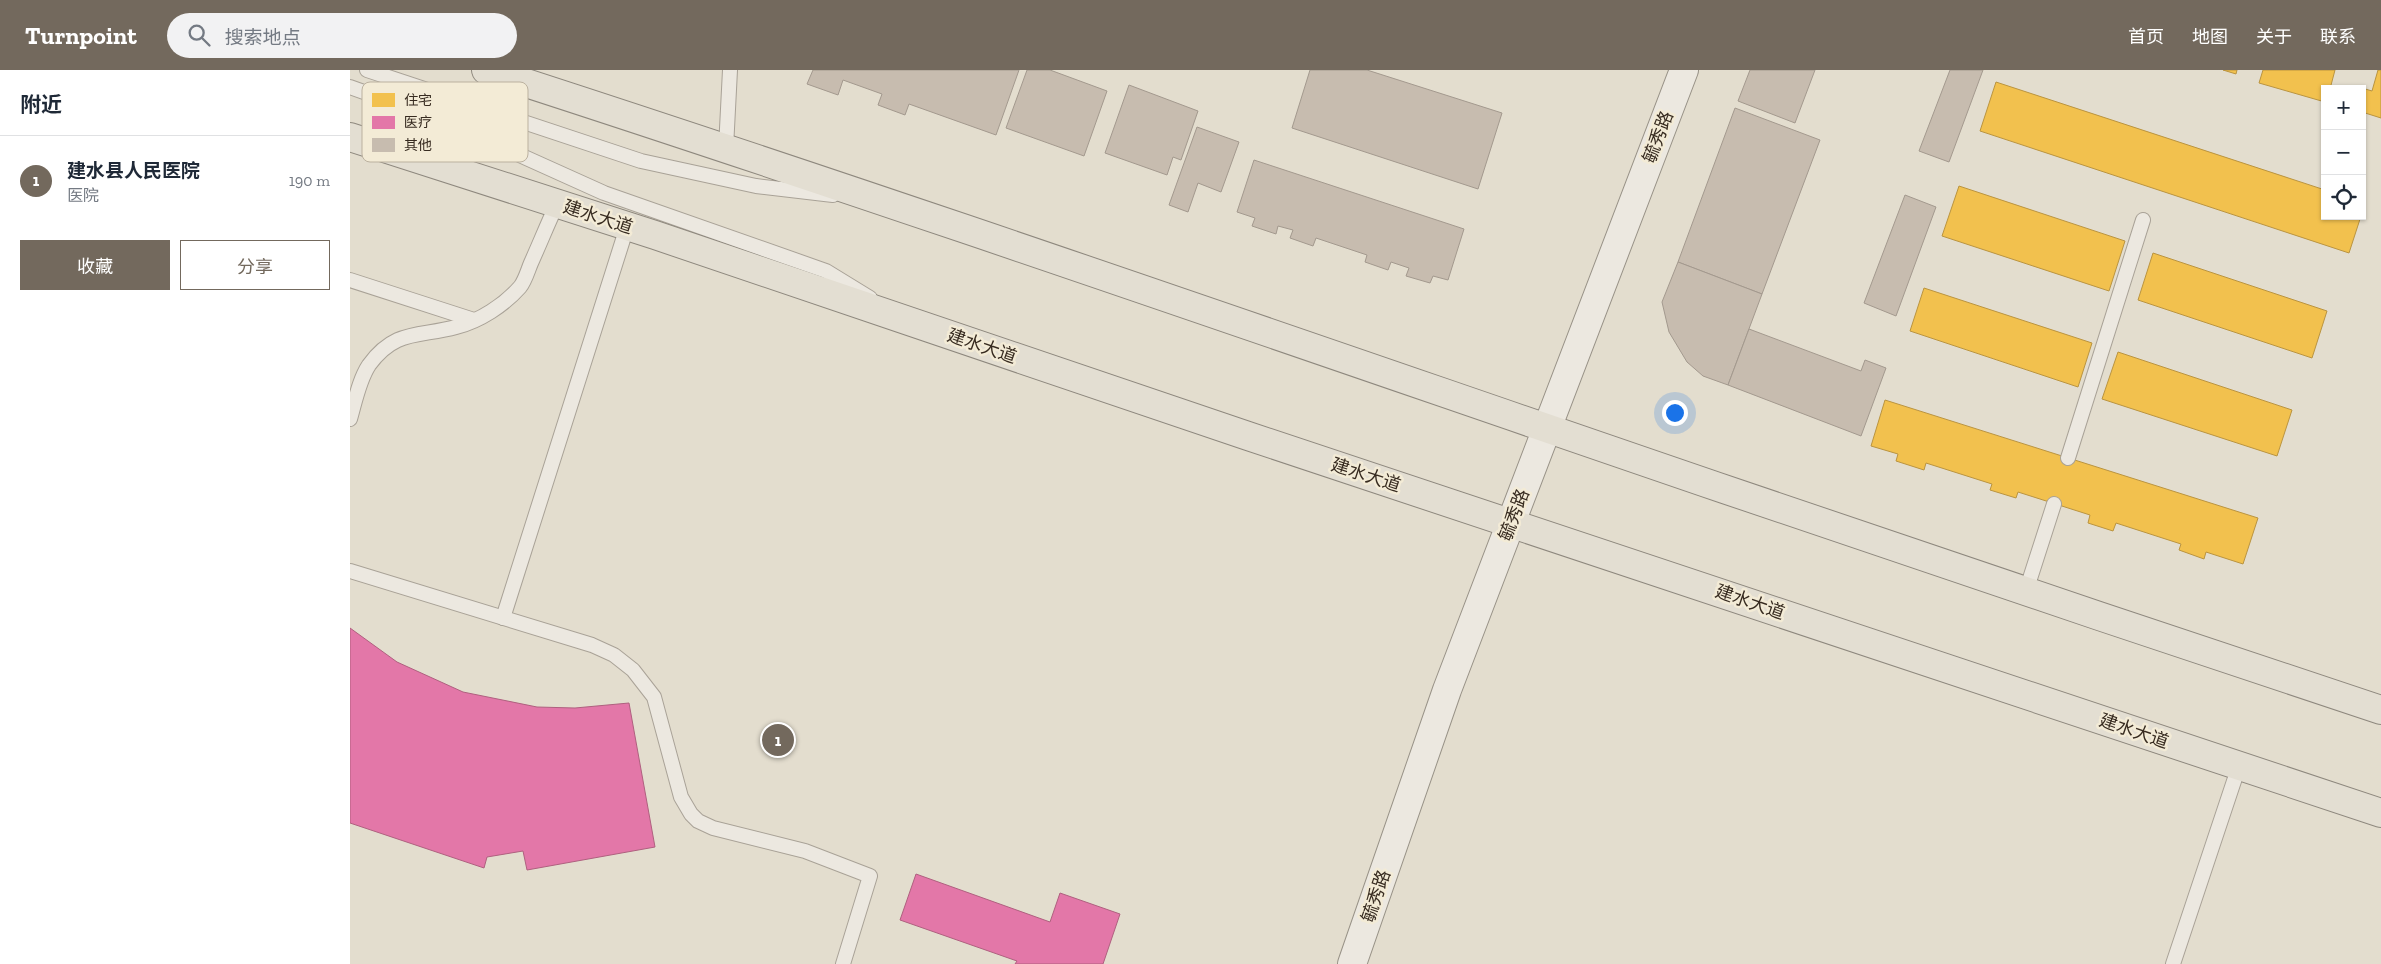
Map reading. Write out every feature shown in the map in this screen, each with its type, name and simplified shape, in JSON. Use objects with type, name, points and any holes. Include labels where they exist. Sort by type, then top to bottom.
[{"type":"main road","points":[[486,70],[523,82]]},
{"type":"main road","points":[[528,84],[726,148],[2381,710]]},
{"type":"main road","name":"建水大道","points":[[350,137],[362,141]]},
{"type":"main road","name":"建水大道","points":[[427,162],[628,227],[2381,813]]},
{"type":"street","name":"毓秀路","points":[[1352,964],[1447,690],[1684,70]]},
{"type":"lane","points":[[367,70],[403,82]]},
{"type":"lane","points":[[726,148],[730,70]]},
{"type":"lane","points":[[350,88],[362,92]]},
{"type":"lane","points":[[528,123],[641,161],[756,186],[881,201]]},
{"type":"lane","points":[[528,159],[604,193],[826,271],[910,322]]},
{"type":"lane","points":[[350,419],[363,376],[370,365],[388,346],[402,338],[418,333],[456,327],[474,320],[491,311],[521,286],[557,204]]},
{"type":"lane","points":[[2068,458],[2143,220]]},
{"type":"lane","points":[[503,618],[628,227]]},
{"type":"lane","points":[[350,280],[474,320]]},
{"type":"lane","points":[[2026,591],[2054,504]]},
{"type":"lane","points":[[350,571],[592,645],[614,656],[633,670],[654,698],[681,797],[691,814],[698,821],[713,828],[805,852],[870,876],[843,964]]},
{"type":"lane","points":[[2173,964],[2239,766]]},
{"type":"building: 住宅","points":[[2223,70],[2237,70],[2236,74]]},
{"type":"building: 住宅","points":[[2263,70],[2335,70],[2331,85],[2321,85],[2321,101],[2259,83]]},
{"type":"building: 住宅","points":[[2378,70],[2381,70],[2381,118],[2366,113],[2366,89],[2372,91]]},
{"type":"building: 住宅","points":[[1996,82],[2321,189],[2321,220],[2360,220],[2349,253],[1980,131]]},
{"type":"building: 住宅","points":[[1959,186],[2125,241],[2109,291],[1942,236]]},
{"type":"building: 住宅","points":[[2153,253],[2327,311],[2312,358],[2138,300]]},
{"type":"building: 住宅","points":[[1924,288],[2092,343],[2078,387],[1910,331]]},
{"type":"building: 住宅","points":[[2118,352],[2292,410],[2277,456],[2102,399]]},
{"type":"building: 住宅","points":[[1885,400],[2258,518],[2243,564],[2206,552],[2204,559],[2179,550],[2181,544],[2116,523],[2113,531],[2088,523],[2090,515],[2018,492],[2016,498],[1990,490],[1992,484],[1926,463],[1924,470],[1896,461],[1898,454],[1871,446]]},
{"type":"building: 医疗","points":[[350,628],[397,662],[463,692],[537,707],[575,708],[629,703],[655,847],[527,870],[523,851],[487,857],[484,868],[350,823]]},
{"type":"building: 医疗","points":[[916,874],[1050,922],[1060,893],[1120,914],[1103,964],[1015,964],[1017,961],[900,920]]},
{"type":"building: 其他","points":[[813,70],[1019,70],[996,135],[909,104],[905,115],[878,105],[882,94],[843,80],[838,95],[807,84]]},
{"type":"building: 其他","points":[[1027,70],[1050,70],[1107,91],[1084,156],[1006,128]]},
{"type":"building: 其他","points":[[1310,70],[1367,70],[1502,113],[1478,189],[1292,128]]},
{"type":"building: 其他","points":[[1750,70],[1815,70],[1795,123],[1738,101]]},
{"type":"building: 其他","points":[[1950,70],[1983,70],[1949,162],[1919,151]]},
{"type":"building: 其他","points":[[1129,85],[1198,111],[1181,160],[1173,157],[1167,175],[1105,153]]},
{"type":"building: 其他","points":[[1735,108],[1820,140],[1762,294],[1678,262]]},
{"type":"building: 其他","points":[[1197,127],[1239,142],[1221,192],[1198,183],[1188,212],[1169,205]]},
{"type":"building: 其他","points":[[1254,160],[1464,229],[1448,280],[1433,276],[1430,283],[1406,276],[1409,268],[1391,262],[1388,270],[1365,262],[1367,255],[1316,238],[1313,246],[1290,238],[1293,230],[1278,226],[1276,234],[1252,226],[1255,218],[1237,212]]},
{"type":"building: 其他","points":[[1905,195],[1936,207],[1896,316],[1864,303]]},
{"type":"building: 其他","points":[[1678,262],[1762,294],[1728,385],[1703,376],[1687,362],[1669,332],[1662,302]]},
{"type":"building: 其他","points":[[1749,329],[1861,371],[1865,360],[1886,368],[1861,436],[1728,385]]},
{"type":"place","name":"建水县人民医院","points":[[778,740]]}]
